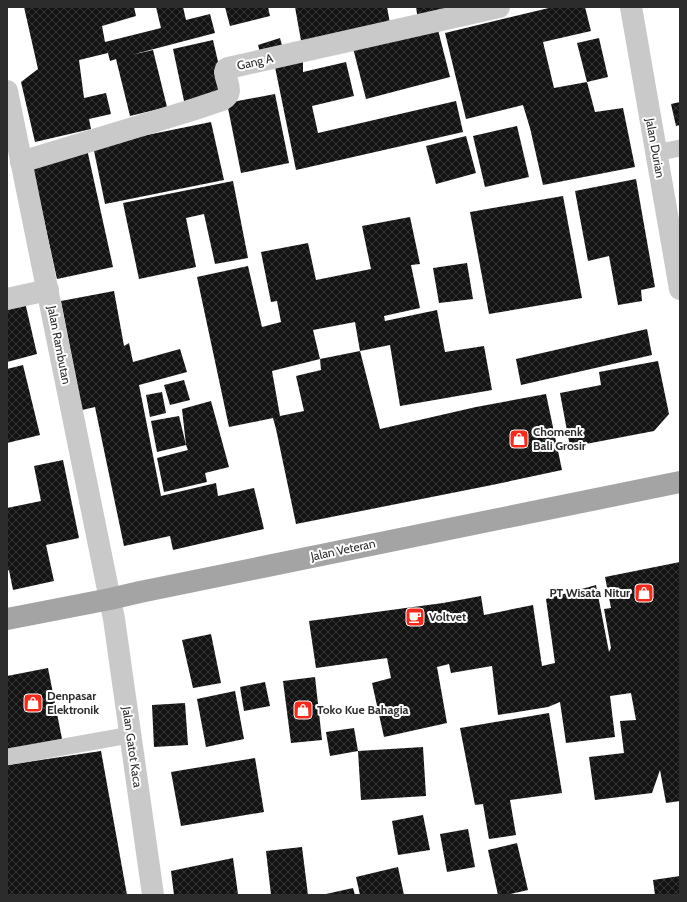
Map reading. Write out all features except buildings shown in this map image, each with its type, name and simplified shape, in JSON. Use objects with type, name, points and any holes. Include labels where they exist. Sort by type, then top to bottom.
[{"type":"main road","name":"Jalan Veteran","points":[[7,619],[110,600],[140,592],[680,482]]},
{"type":"street","name":"Gang A","points":[[21,162],[222,100],[226,97],[229,88],[225,72],[228,68],[499,7]]},
{"type":"street","name":"Jalan Durian","points":[[631,7],[680,289]]},
{"type":"street","name":"Jalan Rambutan","points":[[7,91],[110,600]]},
{"type":"street","points":[[7,299],[48,290]]},
{"type":"street","name":"Jalan Gatot Kaca","points":[[110,600],[114,619],[153,895]]},
{"type":"lane","points":[[656,152],[680,148]]},
{"type":"lane","points":[[7,757],[130,735]]},
{"type":"place","name":"Chomenk Bali Grosir","points":[[519,439]]},
{"type":"place","name":"PT Wisata Nitur","points":[[644,593]]},
{"type":"place","name":"Voltvet","points":[[415,617]]},
{"type":"place","name":"Denpasar Elektronik","points":[[33,703]]},
{"type":"place","name":"Toko Kue Bahagia","points":[[303,710]]}]
